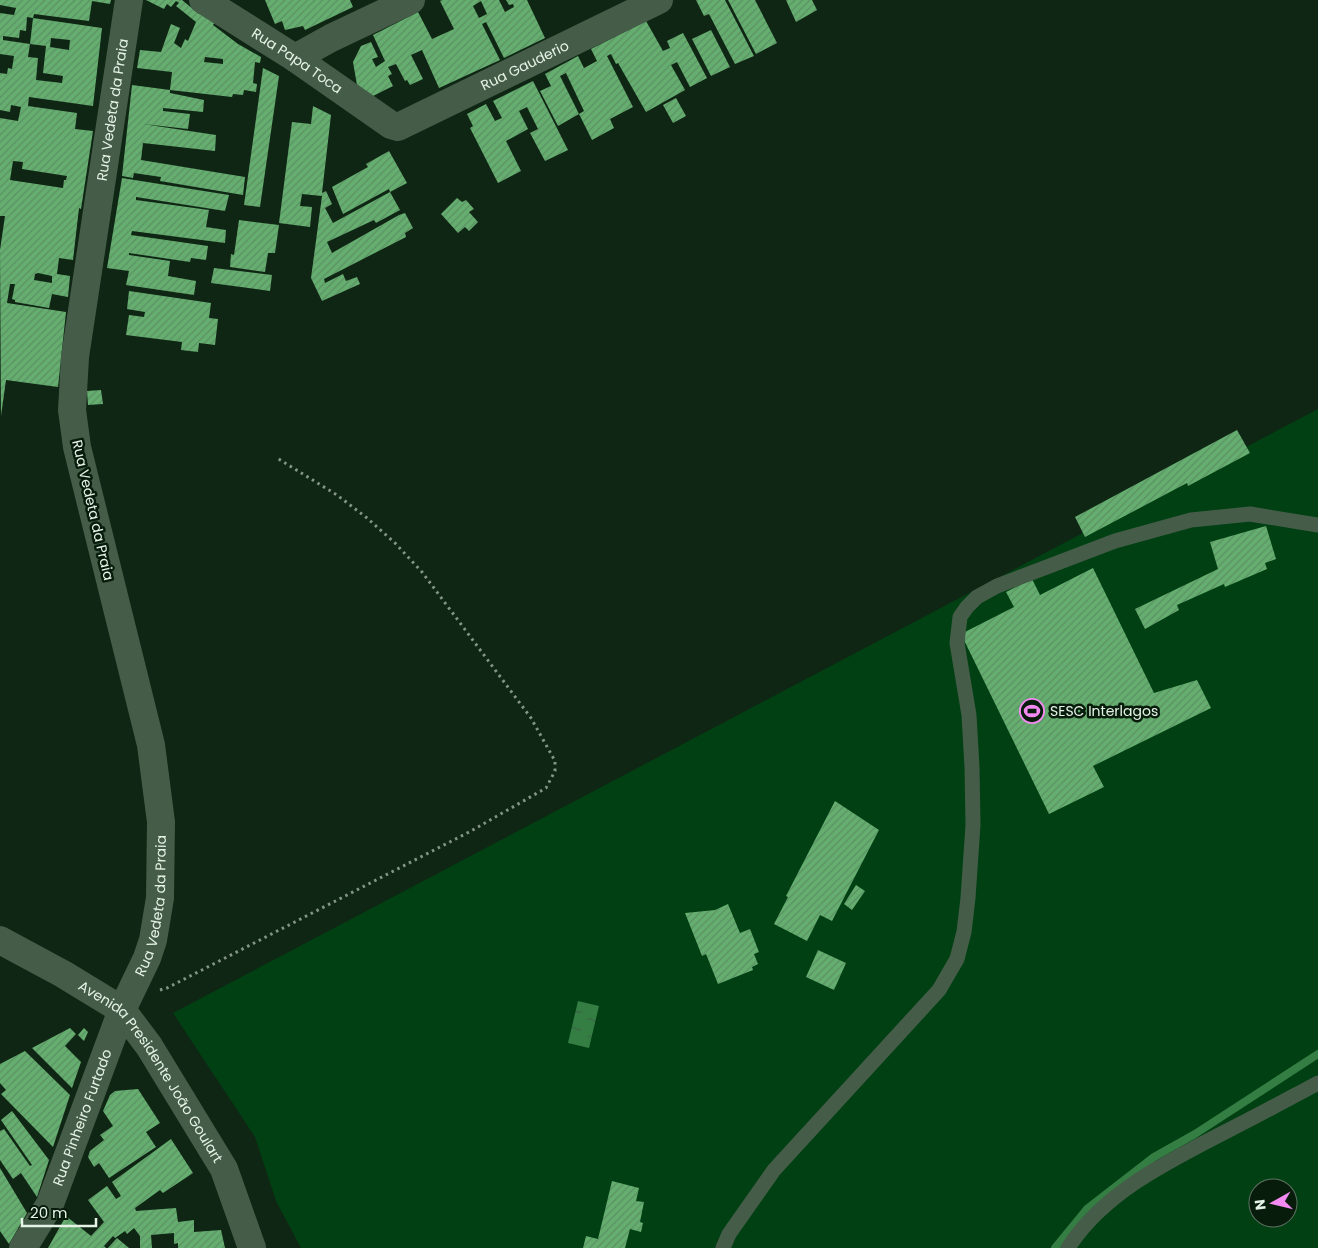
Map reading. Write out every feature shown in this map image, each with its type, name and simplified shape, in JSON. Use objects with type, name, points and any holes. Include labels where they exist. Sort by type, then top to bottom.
[{"type":"street","name":"Rua Vedeta da Praia","points":[[127,1000],[147,958],[156,926],[160,898],[160,822],[151,745],[77,447],[72,410],[75,357],[129,0]]},
{"type":"street","name":"Rua Papa Toca","points":[[203,0],[295,58],[391,125]]},
{"type":"street","points":[[295,58],[331,38],[411,0]]},
{"type":"street","name":"Rua Gauderio","points":[[391,125],[398,127],[408,124],[659,0]]},
{"type":"street","name":"Avenida Presidente João Goulart","points":[[0,940],[63,974],[127,1000],[149,1046],[224,1169],[252,1248]]},
{"type":"street","name":"Rua Pinheiro Furtado","points":[[24,1248],[50,1204],[127,1000]]},
{"type":"lane","points":[[723,1248],[729,1234],[774,1170],[939,990],[957,960],[965,924],[973,825],[969,715],[957,643],[960,617],[967,608],[977,597],[1006,583],[1115,541],[1191,520],[1250,514],[1318,525]]},
{"type":"lane","points":[[1068,1248],[1078,1234],[1124,1190],[1174,1158],[1318,1083]]},
{"type":"path","points":[[127,1000],[155,990],[167,988],[357,890],[546,788],[555,771],[555,762],[531,718],[422,572],[395,543],[367,518],[337,495],[277,458]]},
{"type":"shaded area","name":"SESC Interlagos","points":[[1318,409],[1318,1248],[301,1248],[276,1201],[255,1137],[173,1013]]},
{"type":"water","points":[[578,1001],[599,1006],[589,1048],[568,1043]]},
{"type":"building","points":[[0,0],[111,0],[110,4],[92,1],[89,21],[34,14],[33,18],[102,28],[93,106],[29,97],[28,106],[77,113],[75,129],[93,131],[81,209],[79,208],[73,260],[59,258],[57,274],[70,276],[68,297],[52,294],[49,308],[15,302],[12,299],[15,284],[10,284],[7,303],[66,312],[58,387],[6,380],[1,416],[0,250],[5,216],[0,216],[0,118],[18,121],[21,107],[11,105],[10,112],[0,110],[0,73],[7,74],[8,68],[12,69],[14,56],[0,54],[0,13],[14,15],[16,8],[0,5]],"holes":[[[27,17],[33,18],[30,44],[3,40],[3,36],[19,38],[20,30],[26,31]],[[51,38],[70,40],[69,50],[50,47]],[[30,44],[46,46],[43,73],[63,76],[62,83],[36,80],[38,58],[28,57]],[[13,161],[23,162],[22,169],[67,176],[66,180],[64,180],[63,188],[10,180]],[[35,274],[52,276],[52,283],[34,280]]]},
{"type":"building","points":[[146,0],[182,0],[199,14],[202,8],[216,20],[213,25],[238,44],[261,57],[260,63],[255,62],[253,83],[257,84],[256,92],[244,90],[243,95],[233,94],[232,97],[170,90],[172,72],[137,68],[140,50],[161,52],[171,24],[180,28],[174,43],[181,48],[185,39],[188,41],[196,22],[176,6],[179,3],[176,1],[171,7],[167,4],[164,9]],"holes":[[[205,57],[223,59],[223,64],[204,62]]]},
{"type":"building","points":[[265,0],[350,0],[353,7],[305,30],[303,26],[285,30],[282,21],[275,24]]},
{"type":"building","points":[[499,0],[505,12],[514,7],[513,4],[509,5],[506,0],[527,0],[545,38],[504,58],[486,22],[482,24],[500,60],[439,88],[422,50],[411,55],[423,79],[410,85],[407,80],[405,81],[396,64],[388,67],[392,74],[388,76],[393,86],[373,96],[357,85],[353,62],[361,46],[371,42],[378,57],[372,59],[376,67],[385,61],[373,35],[418,12],[432,39],[454,29],[440,1]],"holes":[[[481,1],[487,14],[479,18],[473,6]]]},
{"type":"building","points":[[696,0],[725,0],[754,56],[735,64],[709,14],[704,16]]},
{"type":"building","points":[[728,0],[755,0],[777,43],[756,54]]},
{"type":"building","points":[[786,0],[812,0],[817,10],[796,22]]},
{"type":"building","points":[[646,21],[663,51],[670,48],[667,41],[683,33],[707,78],[690,87],[677,62],[671,65],[685,90],[646,112],[611,54],[607,56],[633,107],[610,119],[614,128],[592,140],[579,114],[558,126],[540,91],[551,86],[545,74],[578,56],[584,68],[597,61],[591,49]],"holes":[[[566,73],[584,111],[579,114],[560,76]]]},
{"type":"building","points":[[711,30],[730,67],[711,76],[692,39]]},
{"type":"building","points":[[263,68],[279,76],[260,207],[244,205]]},
{"type":"building","points":[[533,81],[568,150],[545,161],[530,133],[538,129],[527,107],[519,111],[528,129],[506,141],[521,171],[498,183],[470,128],[473,126],[467,114],[486,104],[495,121],[502,118],[493,101]]},
{"type":"building","points":[[132,85],[170,90],[170,93],[204,100],[203,112],[163,108],[163,111],[190,114],[188,129],[143,124],[216,135],[215,151],[143,143],[141,160],[245,177],[243,195],[160,181],[161,177],[134,173],[133,178],[122,176]]},
{"type":"building","points":[[676,98],[686,116],[673,123],[663,105]]},
{"type":"building","points":[[313,106],[331,115],[322,193],[326,191],[332,204],[325,208],[333,223],[390,192],[400,210],[376,223],[374,220],[327,242],[332,253],[405,213],[413,228],[405,233],[406,237],[324,279],[325,283],[343,274],[346,281],[357,277],[360,284],[322,301],[311,278],[322,196],[302,194],[300,206],[312,207],[310,227],[279,223],[292,122],[311,124]]},
{"type":"building","points":[[389,151],[407,183],[390,192],[389,189],[343,214],[332,187],[368,167],[366,164]]},
{"type":"building","points":[[122,178],[229,195],[225,211],[136,197],[136,200],[209,210],[206,227],[226,230],[225,243],[132,231],[131,235],[208,246],[206,260],[191,258],[190,262],[129,253],[129,255],[170,261],[168,276],[196,281],[194,295],[126,285],[129,271],[107,268]]},
{"type":"building","points":[[457,198],[462,202],[466,200],[474,209],[469,212],[478,222],[469,231],[465,227],[458,233],[441,214]]},
{"type":"building","points":[[239,220],[279,225],[275,253],[268,253],[265,272],[230,267],[231,254],[234,255]]},
{"type":"building","points":[[214,268],[272,275],[270,291],[211,283]]},
{"type":"building","points":[[129,291],[211,303],[209,318],[218,319],[215,345],[199,343],[198,352],[181,350],[182,342],[126,335],[129,315],[144,317],[145,312],[127,309]]},
{"type":"building","points":[[101,390],[103,404],[88,405],[87,391]]},
{"type":"building","points":[[1237,430],[1250,453],[1188,486],[1187,483],[1085,537],[1075,517]]},
{"type":"building","points":[[1266,526],[1276,559],[1265,563],[1267,569],[1225,587],[1224,584],[1177,605],[1179,610],[1145,629],[1135,609],[1218,569],[1210,542]]},
{"type":"building","points":[[1093,568],[1154,693],[1197,680],[1211,708],[1093,766],[1104,787],[1049,814],[961,634],[1014,607],[1006,592],[1032,579],[1040,595]]},
{"type":"building","points":[[835,801],[879,830],[832,921],[820,915],[807,941],[774,924],[788,897],[786,896]]},
{"type":"building","points":[[856,885],[865,891],[852,910],[844,904]]},
{"type":"building","points":[[728,904],[740,933],[750,929],[759,952],[754,954],[758,964],[752,967],[753,970],[718,984],[706,954],[702,956],[685,913],[715,910]]},
{"type":"building","points":[[818,950],[846,963],[834,990],[806,977]]},
{"type":"building","points":[[70,1028],[76,1034],[65,1046],[81,1062],[72,1088],[32,1048]]},
{"type":"building","points":[[84,1028],[88,1032],[84,1041],[78,1035]]},
{"type":"building","points":[[25,1051],[70,1095],[53,1147],[1,1094],[6,1090],[0,1083],[0,1064]]},
{"type":"building","points":[[138,1089],[160,1123],[146,1132],[156,1147],[109,1178],[99,1163],[94,1167],[88,1157],[90,1151],[104,1140],[100,1135],[113,1126],[103,1111],[110,1095],[115,1091]]},
{"type":"building","points":[[12,1111],[49,1160],[37,1197],[21,1173],[13,1179],[0,1160],[0,1131],[4,1129],[30,1166],[32,1165],[1,1120]]},
{"type":"building","points":[[171,1139],[193,1173],[163,1193],[160,1190],[135,1208],[136,1211],[176,1208],[178,1222],[194,1220],[194,1232],[221,1230],[225,1248],[178,1248],[178,1243],[174,1244],[174,1233],[151,1235],[152,1248],[140,1248],[140,1236],[134,1228],[127,1234],[125,1231],[115,1238],[113,1236],[104,1246],[106,1248],[48,1248],[66,1216],[91,1236],[104,1222],[88,1200],[107,1186],[116,1199],[121,1196],[112,1182]]},
{"type":"building","points":[[0,1168],[27,1213],[9,1244],[0,1231]]},
{"type":"building","points":[[612,1181],[639,1188],[636,1201],[644,1202],[640,1222],[643,1223],[641,1232],[630,1229],[625,1248],[583,1248],[586,1236],[598,1239]]},
{"type":"building","points":[[117,1238],[129,1248],[108,1248]]},
{"type":"waterway","points":[[1055,1248],[1087,1209],[1154,1157],[1195,1134],[1318,1054]]},
{"type":"place","name":"SESC Interlagos","points":[[1032,711]]}]
